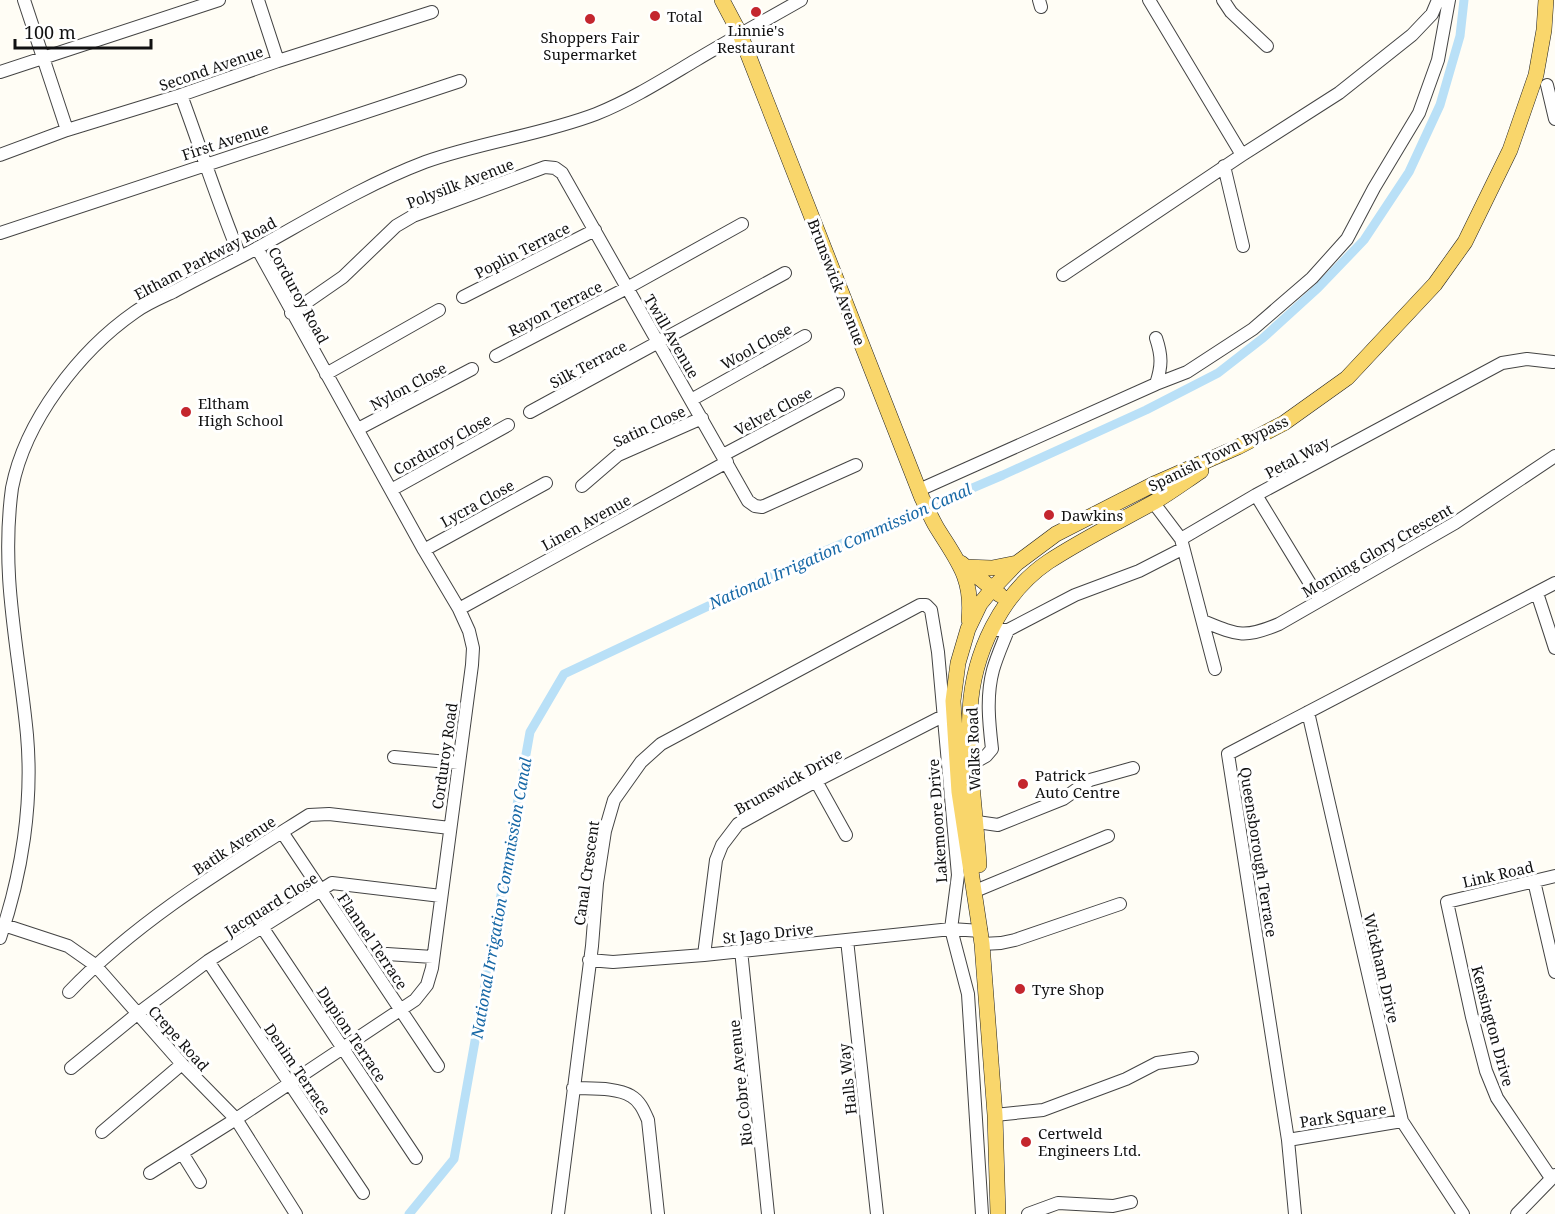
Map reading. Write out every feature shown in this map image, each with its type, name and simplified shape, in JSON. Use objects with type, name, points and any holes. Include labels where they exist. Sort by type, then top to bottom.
[{"type":"main road","name":"Brunswick Avenue","points":[[722,0],[740,34],[920,494],[936,526],[961,564],[971,600],[968,629]]},
{"type":"main road","name":"Spanish Town Bypass","points":[[993,588],[1017,563],[1056,534],[1156,483],[1238,447],[1284,423],[1347,378],[1435,284],[1465,242],[1510,150],[1536,75],[1544,30],[1546,0]]},
{"type":"main road","name":"Walks Road","points":[[998,1214],[995,1115],[982,938],[970,708],[980,656],[1007,602],[1028,578],[1102,528],[1153,502],[1238,447]]},
{"type":"main road","points":[[961,564],[992,568],[1017,563]]},
{"type":"main road","name":"Brunswick Avenue","points":[[961,564],[993,588],[1007,602]]},
{"type":"main road","name":"Walks Road","points":[[982,938],[959,792],[953,700],[958,663],[968,629],[980,604],[993,588]]},
{"type":"street","points":[[24,0],[67,130]]},
{"type":"street","points":[[0,72],[219,0]]},
{"type":"street","points":[[258,0],[278,61]]},
{"type":"street","name":"Eltham Parkway Road","points":[[0,938],[22,851],[29,784],[27,734],[5,626],[4,561],[12,485],[25,443],[43,409],[91,348],[136,311],[374,183],[428,161],[565,124],[600,112],[653,86],[801,0]]},
{"type":"street","points":[[1149,0],[1242,154]]},
{"type":"street","points":[[1223,0],[1231,12],[1267,46]]},
{"type":"street","points":[[1064,274],[1242,154],[1339,93],[1412,35],[1432,14],[1438,0]]},
{"type":"street","points":[[920,494],[1155,384],[1186,372],[1253,329],[1312,278],[1347,239],[1374,188],[1419,113],[1438,60],[1449,0]]},
{"type":"street","name":"Second Avenue","points":[[0,155],[67,130],[432,12]]},
{"type":"street","name":"First Avenue","points":[[0,233],[460,81]]},
{"type":"street","points":[[1547,85],[1555,119]]},
{"type":"street","points":[[181,95],[240,256]]},
{"type":"street","points":[[1224,166],[1243,246]]},
{"type":"street","name":"Polysilk Avenue","points":[[291,313],[343,277],[396,226],[413,216],[545,167],[555,168],[562,173]]},
{"type":"street","name":"Twill Avenue","points":[[562,173],[748,501],[755,506],[762,507],[856,465]]},
{"type":"street","name":"Rayon Terrace","points":[[496,356],[627,288],[742,224]]},
{"type":"street","name":"Poplin Terrace","points":[[464,297],[595,230]]},
{"type":"street","name":"Corduroy Road","points":[[150,1173],[415,1000],[427,985],[433,957],[473,648],[469,630],[459,609],[256,248]]},
{"type":"street","name":"Silk Terrace","points":[[530,412],[785,273]]},
{"type":"street","points":[[326,374],[439,310]]},
{"type":"street","name":"Wool Close","points":[[692,400],[805,336]]},
{"type":"street","points":[[1155,384],[1161,369],[1162,356],[1156,338]]},
{"type":"street","name":"Petal Way","points":[[1008,630],[1075,595],[1139,571],[1256,495],[1502,363],[1527,359],[1554,364]]},
{"type":"street","name":"Nylon Close","points":[[357,429],[471,369]]},
{"type":"street","name":"Velvet Close","points":[[725,459],[838,394]]},
{"type":"street","name":"Satin Close","points":[[582,486],[618,455],[702,418]]},
{"type":"street","name":"Corduroy Close","points":[[391,490],[508,425]]},
{"type":"street","name":"Morning Glory Crescent","points":[[1203,621],[1231,633],[1258,633],[1279,624],[1455,523],[1555,456]]},
{"type":"street","name":"Linen Avenue","points":[[459,609],[725,459]]},
{"type":"street","name":"Lycra Close","points":[[424,550],[546,483]]},
{"type":"street","points":[[1256,495],[1320,600]]},
{"type":"street","points":[[1153,502],[1173,526],[1181,544],[1215,669]]},
{"type":"street","name":"Queensborough Terrace","points":[[1295,1214],[1288,1140],[1228,754],[1555,584]]},
{"type":"street","points":[[1537,593],[1555,648]]},
{"type":"street","name":"Canal Crescent","points":[[558,1214],[605,831],[614,801],[641,762],[661,744],[920,605],[926,605]]},
{"type":"street","name":"Lakemoore Drive","points":[[926,605],[931,610],[938,652],[958,875],[951,929],[968,994],[982,1214]]},
{"type":"street","points":[[972,764],[986,756],[992,749],[988,716],[990,692],[993,671],[1008,630],[991,630]]},
{"type":"street","name":"Wickham Drive","points":[[1308,712],[1402,1121],[1464,1214]]},
{"type":"street","name":"Brunswick Drive","points":[[704,955],[716,860],[722,845],[738,824],[943,716]]},
{"type":"street","points":[[394,757],[458,763]]},
{"type":"street","points":[[977,822],[998,825],[1064,799],[1090,780],[1133,768]]},
{"type":"street","points":[[816,781],[846,835]]},
{"type":"street","name":"Batik Avenue","points":[[69,992],[95,965],[186,894],[309,815],[329,814],[450,828]]},
{"type":"street","name":"Flannel Terrace","points":[[282,832],[438,1066]]},
{"type":"street","points":[[980,889],[1108,836]]},
{"type":"street","name":"Link Road","points":[[1447,902],[1555,876]]},
{"type":"street","points":[[1534,881],[1555,972]]},
{"type":"street","name":"Jacquard Close","points":[[71,1068],[137,1014],[208,961],[332,883],[441,896]]},
{"type":"street","name":"Kensington Drive","points":[[1447,902],[1486,1071],[1497,1098],[1553,1177]]},
{"type":"street","name":"St Jago Drive","points":[[589,960],[614,962],[704,955],[951,929],[1001,943],[1120,904]]},
{"type":"street","name":"Crepe Road","points":[[4,925],[68,946],[95,965],[182,1064],[236,1119],[296,1214]]},
{"type":"street","name":"Dupion Terrace","points":[[262,927],[416,1158]]},
{"type":"street","name":"Halls Way","points":[[847,940],[877,1214]]},
{"type":"street","name":"Rio Cobre Avenue","points":[[741,950],[768,1214]]},
{"type":"street","points":[[387,954],[433,957]]},
{"type":"street","name":"Denim Terrace","points":[[208,961],[363,1193]]},
{"type":"street","points":[[995,1115],[1043,1110],[1126,1079],[1157,1063],[1192,1058]]},
{"type":"street","points":[[102,1132],[182,1064]]},
{"type":"street","points":[[573,1088],[631,1096],[641,1106],[648,1120],[658,1214]]},
{"type":"street","name":"Park Square","points":[[1288,1140],[1402,1121]]},
{"type":"street","points":[[182,1153],[200,1182]]},
{"type":"street","points":[[1517,1214],[1553,1177]]},
{"type":"street","points":[[1028,1214],[1059,1203],[1113,1206],[1131,1202]]},
{"type":"waterway","name":"National Irrigation Commission Canal","points":[[409,1214],[454,1159],[530,732],[564,674],[825,551],[1003,475],[1146,410],[1218,373],[1263,338],[1318,288],[1364,240],[1409,172],[1440,105],[1460,36],[1464,0]]},
{"type":"place","name":"Linnie's Restaurant","points":[[756,12]]},
{"type":"place","name":"Total","points":[[655,16]]},
{"type":"place","name":"Shoppers Fair Supermarket","points":[[590,19]]},
{"type":"place","name":"Eltham High School","points":[[186,412]]},
{"type":"place","name":"Dawkins","points":[[1049,515]]},
{"type":"place","name":"Patrick Auto Centre","points":[[1023,784]]},
{"type":"place","name":"Tyre Shop","points":[[1020,989]]},
{"type":"place","name":"Certweld Engineers Ltd.","points":[[1026,1142]]}]
